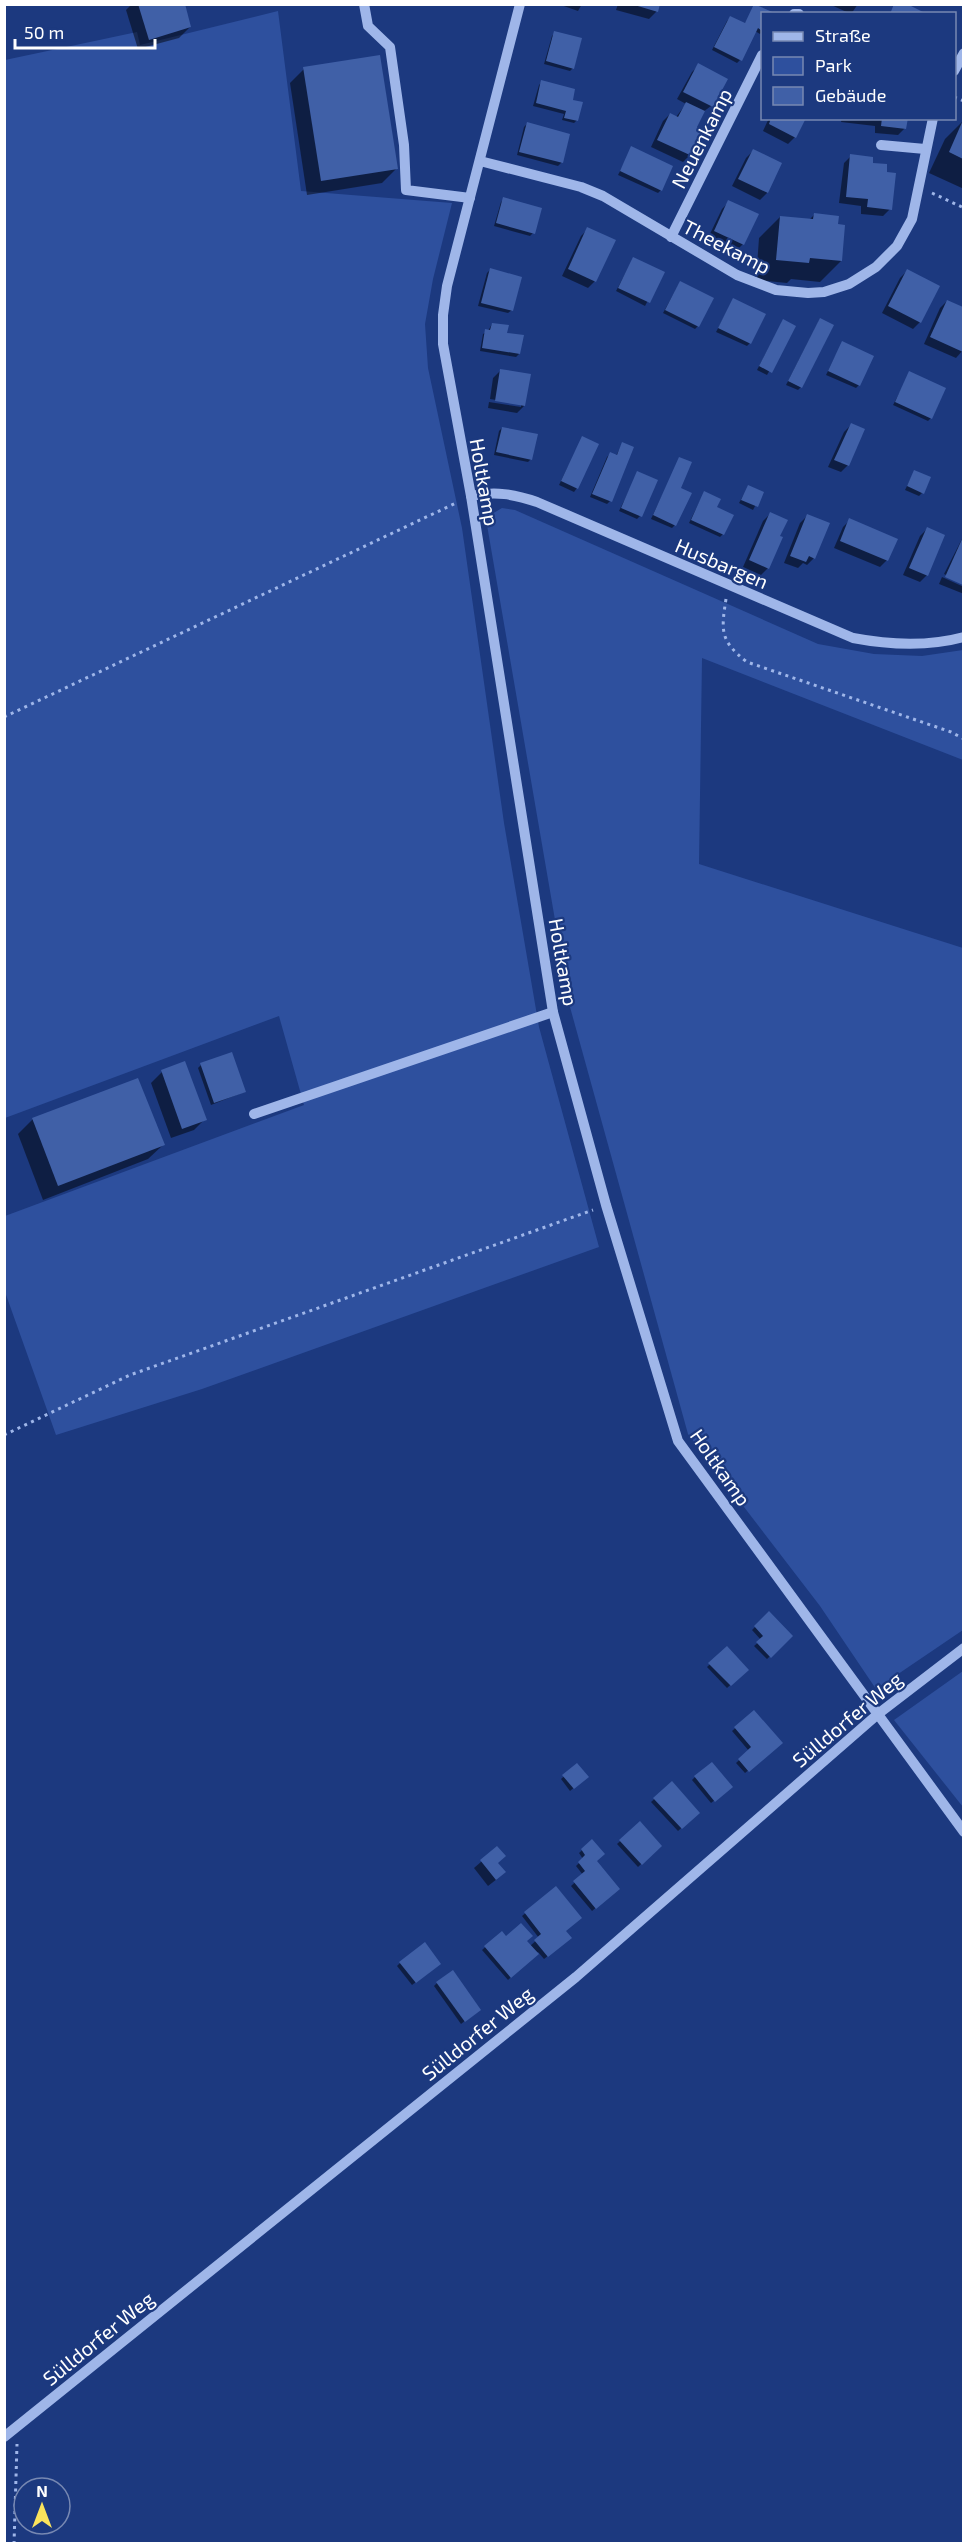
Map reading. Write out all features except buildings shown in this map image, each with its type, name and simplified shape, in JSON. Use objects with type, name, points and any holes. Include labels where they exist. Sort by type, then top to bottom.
[{"type":"street","points":[[364,4],[368,26],[390,47],[404,144],[406,190],[470,198]]},
{"type":"street","name":"Holtkamp","points":[[520,4],[447,286],[443,315],[443,344],[471,496],[554,1012],[606,1205],[678,1441],[963,1832]]},
{"type":"street","points":[[956,67],[963,53]]},
{"type":"street","name":"Neuenkamp","points":[[671,237],[761,57]]},
{"type":"street","name":"Theekamp","points":[[480,161],[581,187],[603,196],[737,275],[776,290],[824,292],[849,284],[867,273],[897,246],[912,219],[932,120]]},
{"type":"street","points":[[881,145],[925,149]]},
{"type":"street","name":"Husbargen","points":[[471,496],[490,492],[514,494],[537,502],[853,638],[887,644],[922,644],[963,637]]},
{"type":"street","points":[[254,1114],[554,1012]]},
{"type":"street","name":"Sülldorfer Weg","points":[[4,2437],[576,1977],[878,1714],[963,1648]]},
{"type":"path","points":[[920,188],[963,208]]},
{"type":"path","points":[[4,717],[471,496]]},
{"type":"path","points":[[728,585],[722,630],[730,649],[747,662],[951,732],[963,739]]},
{"type":"path","points":[[4,1435],[130,1375],[606,1205]]},
{"type":"path","points":[[14,2544],[18,2446]]},
{"type":"green space","points":[[278,11],[301,191],[452,203],[433,279],[425,324],[428,368],[462,528],[504,823],[539,1027],[599,1247],[202,1389],[56,1435],[5,1292],[5,1216],[304,1105],[279,1016],[5,1118],[5,60],[137,32],[140,45]]},
{"type":"green space","points":[[502,508],[515,510],[818,644],[874,654],[922,656],[963,650],[963,760],[702,658],[699,864],[963,948],[963,1630],[876,1689],[820,1606],[688,1434],[570,1007],[487,525],[492,514]]},
{"type":"green space","points":[[963,1671],[963,1807],[894,1720]]}]
